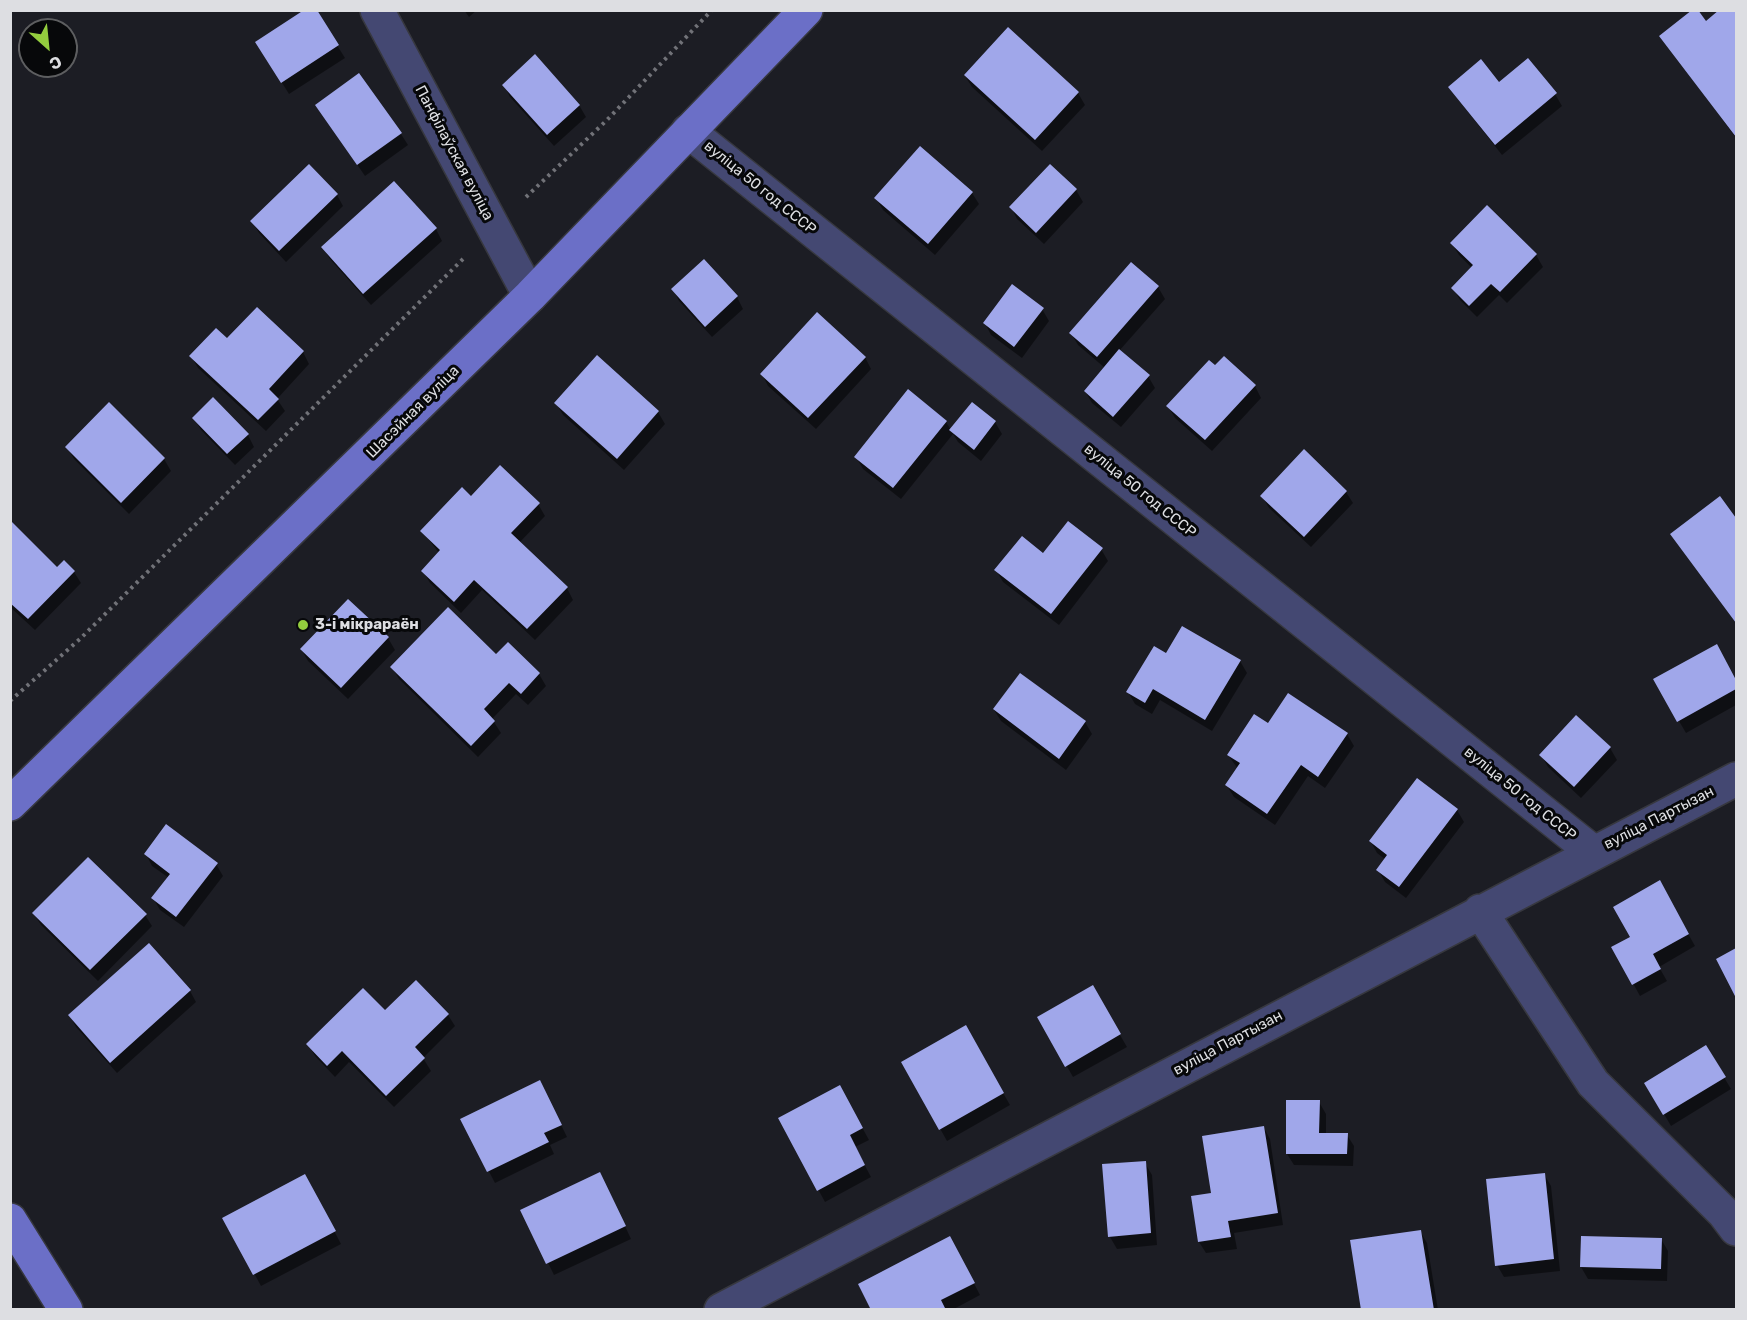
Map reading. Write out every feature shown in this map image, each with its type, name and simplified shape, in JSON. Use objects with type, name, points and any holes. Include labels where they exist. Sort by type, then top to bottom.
[{"type":"main road","name":"Шасэйная вуліца","points":[[10,804],[530,296],[806,10]]},
{"type":"main road","points":[[10,1220],[66,1310]]},
{"type":"street","name":"Панфілаўская вуліца","points":[[377,10],[530,296]]},
{"type":"street","name":"вуліца 50 год СССР","points":[[688,131],[1593,852]]},
{"type":"street","name":"вуліца Партызан","points":[[721,1310],[1480,911],[1737,779]]},
{"type":"street","points":[[1480,911],[1593,1083],[1724,1213],[1737,1229]]},
{"type":"path","points":[[10,701],[81,639],[494,228],[607,120],[711,10]]},
{"type":"building","points":[[304,10],[317,10],[339,45],[281,83],[255,42]]},
{"type":"building","points":[[1692,10],[1698,10],[1706,21],[1719,10],[1736,10],[1736,137],[1659,36]]},
{"type":"building","points":[[1008,27],[1079,92],[1035,140],[964,75]]},
{"type":"building","points":[[535,54],[580,105],[547,135],[502,85]]},
{"type":"building","points":[[1528,58],[1557,93],[1495,145],[1448,87],[1481,59],[1499,82]]},
{"type":"building","points":[[359,73],[402,133],[357,165],[315,105]]},
{"type":"building","points":[[920,146],[973,192],[928,244],[874,198]]},
{"type":"building","points":[[309,164],[338,194],[279,251],[250,221]]},
{"type":"building","points":[[1050,164],[1077,189],[1036,233],[1009,207]]},
{"type":"building","points":[[394,181],[437,228],[363,294],[321,247]]},
{"type":"building","points":[[1487,205],[1537,254],[1500,292],[1491,284],[1469,306],[1451,288],[1473,265],[1450,243]]},
{"type":"building","points":[[704,259],[738,296],[705,327],[671,289]]},
{"type":"building","points":[[1131,262],[1159,286],[1097,357],[1069,333]]},
{"type":"building","points":[[1012,284],[1044,308],[1014,347],[983,323]]},
{"type":"building","points":[[257,307],[304,351],[269,389],[279,399],[258,420],[189,356],[216,328],[227,338]]},
{"type":"building","points":[[817,312],[866,357],[808,418],[760,374]]},
{"type":"building","points":[[1119,349],[1150,375],[1113,417],[1084,391]]},
{"type":"building","points":[[597,355],[659,411],[617,459],[554,403]]},
{"type":"building","points":[[1224,356],[1256,385],[1205,440],[1166,406],[1209,360],[1215,365]]},
{"type":"building","points":[[908,389],[947,421],[893,488],[854,457]]},
{"type":"building","points":[[213,397],[249,434],[227,454],[192,418]]},
{"type":"building","points":[[109,402],[165,458],[121,503],[65,447]]},
{"type":"building","points":[[972,402],[996,421],[974,450],[949,430]]},
{"type":"building","points":[[1304,449],[1347,491],[1304,537],[1260,496]]},
{"type":"building","points":[[500,465],[540,503],[511,533],[568,587],[527,629],[474,580],[454,602],[421,571],[440,550],[420,531],[462,487],[471,496]]},
{"type":"building","points":[[1720,496],[1736,518],[1736,623],[1670,534]]},
{"type":"building","points":[[10,520],[57,567],[64,560],[75,571],[28,619],[10,603]]},
{"type":"building","points":[[1068,521],[1103,548],[1051,614],[994,570],[1022,536],[1043,553]]},
{"type":"building","points":[[348,599],[389,637],[341,688],[300,649]]},
{"type":"building","points":[[448,607],[496,654],[508,642],[540,673],[521,694],[509,683],[484,709],[495,721],[471,746],[390,667]]},
{"type":"building","points":[[1182,626],[1241,660],[1205,720],[1153,689],[1145,703],[1126,692],[1154,646],[1166,653]]},
{"type":"building","points":[[1717,644],[1736,680],[1736,689],[1677,722],[1653,679]]},
{"type":"building","points":[[1020,673],[1086,721],[1059,759],[993,709]]},
{"type":"building","points":[[1288,693],[1348,733],[1318,777],[1301,765],[1267,814],[1225,785],[1240,763],[1227,755],[1254,714],[1268,723]]},
{"type":"building","points":[[1576,715],[1611,747],[1574,787],[1539,755]]},
{"type":"building","points":[[1417,778],[1458,809],[1399,887],[1376,870],[1387,855],[1369,841]]},
{"type":"building","points":[[166,824],[218,863],[176,917],[151,898],[170,874],[144,854]]},
{"type":"building","points":[[88,857],[147,914],[90,970],[32,913]]},
{"type":"building","points":[[1660,880],[1689,934],[1653,954],[1661,969],[1632,985],[1611,947],[1630,937],[1613,907]]},
{"type":"building","points":[[149,943],[191,990],[110,1063],[68,1015]]},
{"type":"building","points":[[1736,948],[1736,998],[1716,959]]},
{"type":"building","points":[[416,980],[449,1014],[415,1047],[425,1058],[386,1096],[342,1051],[327,1066],[306,1044],[363,988],[385,1010]]},
{"type":"building","points":[[1093,985],[1121,1034],[1065,1067],[1037,1017]]},
{"type":"building","points":[[966,1025],[1004,1093],[939,1130],[901,1062]]},
{"type":"building","points":[[1706,1045],[1726,1077],[1663,1115],[1644,1083]]},
{"type":"building","points":[[540,1080],[562,1125],[544,1133],[549,1142],[487,1172],[460,1119]]},
{"type":"building","points":[[840,1085],[863,1128],[850,1135],[865,1165],[817,1191],[778,1118]]},
{"type":"building","points":[[1286,1100],[1320,1100],[1319,1133],[1348,1133],[1347,1154],[1286,1154]]},
{"type":"building","points":[[1264,1126],[1278,1213],[1228,1221],[1231,1237],[1198,1242],[1191,1196],[1211,1193],[1202,1136]]},
{"type":"building","points":[[1146,1161],[1151,1233],[1108,1237],[1102,1164]]},
{"type":"building","points":[[600,1172],[626,1226],[546,1264],[520,1210]]},
{"type":"building","points":[[1545,1173],[1554,1259],[1495,1266],[1486,1179]]},
{"type":"building","points":[[305,1174],[336,1231],[253,1275],[222,1218]]},
{"type":"building","points":[[1421,1230],[1434,1310],[1361,1310],[1350,1240]]},
{"type":"building","points":[[950,1236],[975,1283],[941,1300],[946,1310],[871,1310],[858,1284]]},
{"type":"building","points":[[1581,1236],[1662,1238],[1661,1269],[1580,1267]]},
{"type":"place","name":"3-і мікрараён","points":[[303,625]]}]
